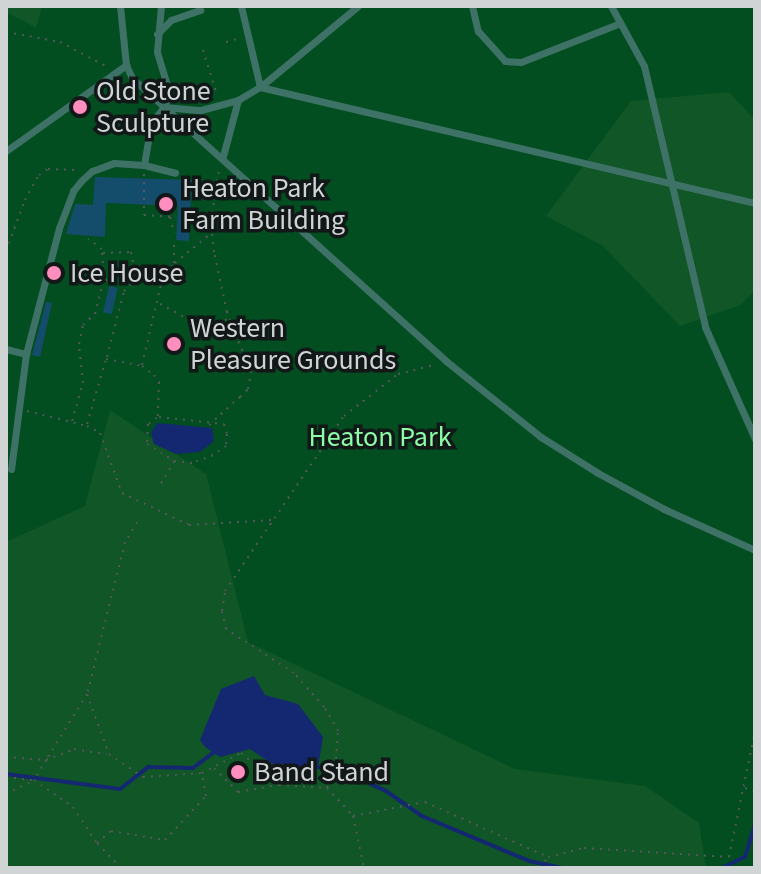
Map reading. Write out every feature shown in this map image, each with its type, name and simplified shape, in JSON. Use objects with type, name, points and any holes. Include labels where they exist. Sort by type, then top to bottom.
[{"type":"lane","points":[[120,6],[126,65],[132,78],[223,156],[347,274],[446,361],[541,437],[598,473],[664,509],[755,550]]},
{"type":"lane","points":[[144,165],[151,123],[164,107],[169,92],[158,61],[157,34],[161,6]]},
{"type":"lane","points":[[241,6],[260,87]]},
{"type":"lane","points":[[164,107],[201,110],[238,100],[260,87],[358,6]]},
{"type":"lane","points":[[472,6],[478,31],[505,61],[521,62],[618,24]]},
{"type":"lane","points":[[611,6],[618,24],[644,66],[705,327],[755,439]]},
{"type":"lane","points":[[157,34],[171,20],[200,10]]},
{"type":"lane","points":[[6,151],[126,65]]},
{"type":"lane","points":[[260,87],[755,203]]},
{"type":"lane","points":[[223,156],[238,100]]},
{"type":"lane","points":[[11,469],[22,409],[26,354],[65,209],[73,191],[92,171],[114,163],[144,165],[175,173]]},
{"type":"lane","points":[[6,349],[26,354]]},
{"type":"path","points":[[6,32],[60,42],[107,67],[114,76]]},
{"type":"path","points":[[226,42],[234,40]]},
{"type":"path","points":[[203,50],[217,97]]},
{"type":"path","points":[[209,425],[248,389],[251,373],[229,318],[212,232],[216,180],[223,156]]},
{"type":"path","points":[[144,165],[144,215],[170,217],[174,232]]},
{"type":"path","points":[[6,251],[25,200],[39,175],[48,169],[92,171]]},
{"type":"path","points":[[142,366],[160,288],[174,263],[212,232]]},
{"type":"path","points":[[72,422],[83,383],[79,344],[83,325],[95,314],[104,279],[103,254],[88,239]]},
{"type":"path","points":[[174,241],[174,263]]},
{"type":"path","points":[[103,254],[131,252],[137,278]]},
{"type":"path","points":[[104,279],[120,284],[137,278],[160,288]]},
{"type":"path","points":[[87,426],[124,291],[137,278]]},
{"type":"path","points":[[120,284],[124,291]]},
{"type":"path","points":[[158,303],[192,321],[217,322],[229,318]]},
{"type":"path","points":[[106,359],[142,366],[159,382],[158,417]]},
{"type":"path","points":[[327,788],[336,759],[338,731],[324,707],[294,673],[226,629],[222,611],[225,591],[344,416],[398,374],[446,361]]},
{"type":"path","points":[[22,409],[87,426],[100,433],[122,493],[189,525],[273,520]]},
{"type":"path","points":[[158,417],[209,425],[224,424],[226,446],[192,463],[174,461],[147,444],[148,424],[158,417]]},
{"type":"path","points":[[159,487],[174,461]]},
{"type":"path","points":[[6,794],[34,780],[87,694],[125,542],[137,522]]},
{"type":"path","points":[[87,694],[109,754]]},
{"type":"path","points":[[353,816],[425,802],[548,857],[584,848],[729,857],[755,732]]},
{"type":"path","points":[[6,757],[46,760],[74,749],[109,754],[143,777],[202,773],[241,753],[279,785]]},
{"type":"path","points":[[213,767],[238,792],[279,785],[327,788],[353,816],[364,868]]},
{"type":"path","points":[[97,843],[111,831],[165,840],[206,796],[202,773]]},
{"type":"path","points":[[6,777],[34,780],[73,807],[88,834],[121,868]]},
{"type":"path","points":[[742,788],[755,791]]},
{"type":"path","points":[[540,868],[548,857]]},
{"type":"green space","name":"Heaton Park","points":[[6,6],[755,6],[755,868],[6,868]]},
{"type":"green space","points":[[6,6],[42,6],[36,28],[6,12]]},
{"type":"green space","points":[[729,92],[755,120],[755,290],[740,305],[680,326],[603,246],[546,216],[631,101]]},
{"type":"green space","points":[[110,410],[206,474],[248,642],[515,769],[645,786],[699,823],[706,868],[6,868],[6,542],[85,506]]},
{"type":"shaded area","points":[[157,423],[212,428],[214,441],[200,452],[176,454],[154,444],[151,433]]},
{"type":"shaded area","points":[[254,676],[265,695],[298,704],[323,737],[318,767],[296,780],[250,749],[220,757],[200,740],[221,689]]},
{"type":"building","name":"Heaton Park Farm Building","points":[[95,177],[192,180],[189,241],[176,240],[178,206],[106,203],[105,237],[66,234],[75,204],[93,205]]},
{"type":"building","points":[[109,286],[118,288],[112,314],[103,312]]},
{"type":"building","points":[[46,302],[52,303],[40,357],[32,355]]},
{"type":"building","name":"Band Stand","points":[[234,764],[242,764],[247,773],[245,780],[234,782],[229,777],[229,769]]},
{"type":"waterway","points":[[6,774],[120,789],[148,767],[193,768],[213,753]]},
{"type":"waterway","points":[[318,767],[344,772],[386,791],[422,816],[529,861],[562,868]]},
{"type":"waterway","points":[[722,868],[745,857],[755,824]]},
{"type":"place","name":"Old Stone Sculpture","points":[[80,107]]},
{"type":"place","name":"Heaton Park Farm Building","points":[[166,204]]},
{"type":"place","name":"Ice House","points":[[54,273]]},
{"type":"place","name":"Western Pleasure Grounds","points":[[174,344]]},
{"type":"place","name":"Band Stand","points":[[238,772]]}]
